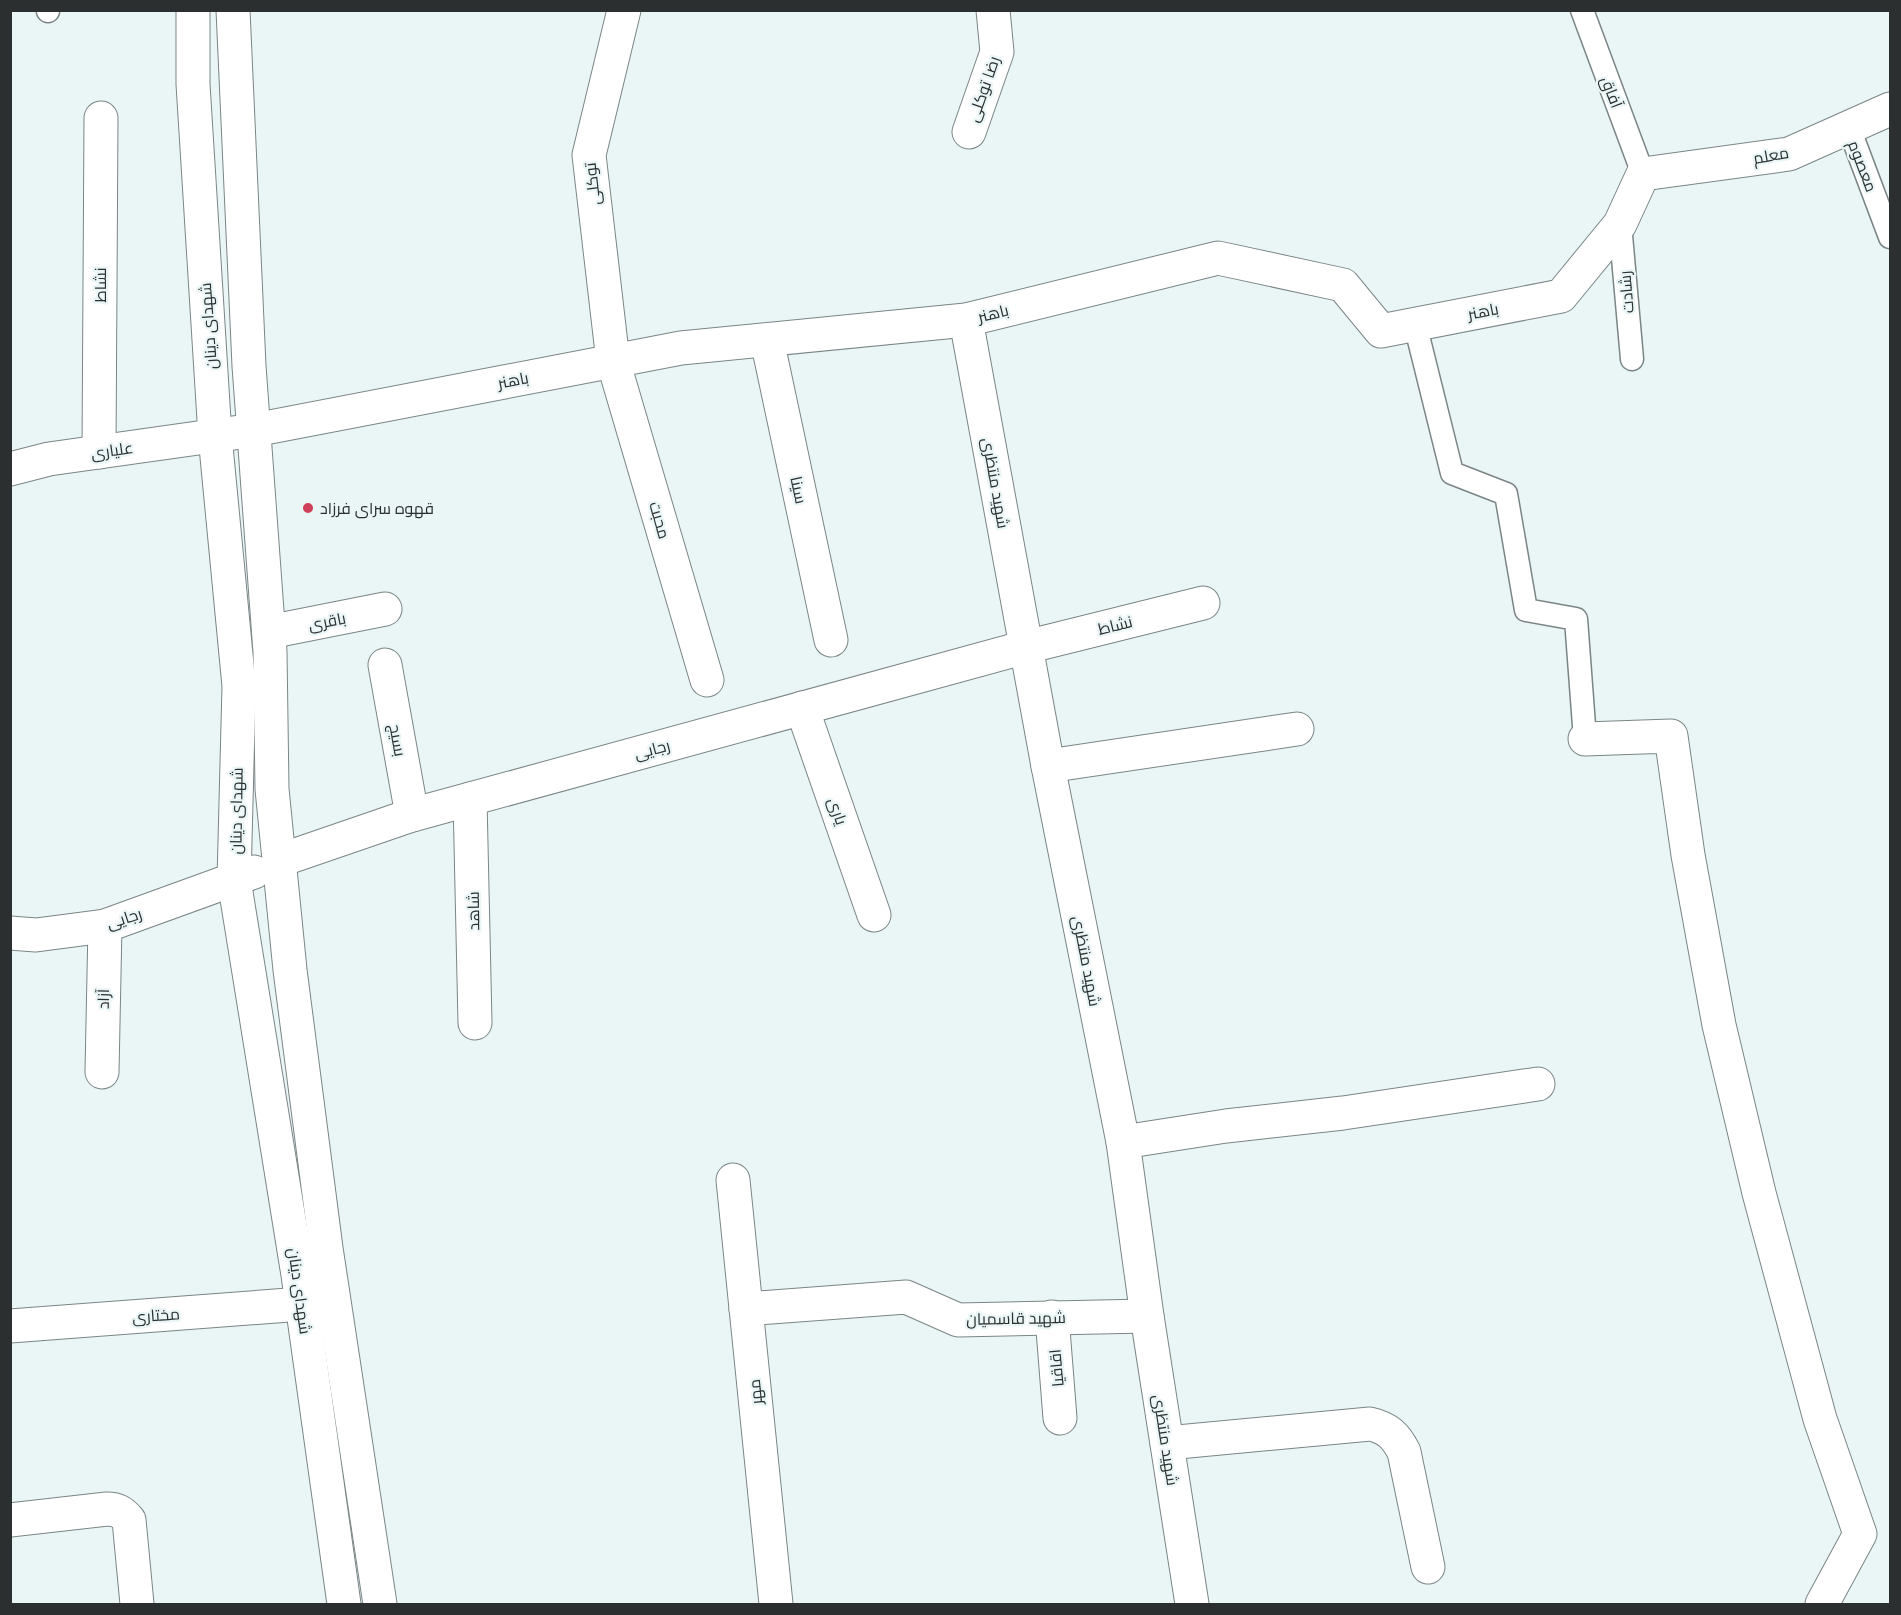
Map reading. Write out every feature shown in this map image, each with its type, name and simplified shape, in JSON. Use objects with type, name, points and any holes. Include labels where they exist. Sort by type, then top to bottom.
[{"type":"street","name":"شهدای دینان","points":[[193,10],[193,84],[215,436],[239,686],[234,880],[302,1304],[344,1605]]},
{"type":"street","name":"شهدای دینان","points":[[233,10],[249,366],[269,632],[272,789],[281,861],[290,970],[326,1248],[380,1605]]},
{"type":"street","name":"توکلی","points":[[613,361],[589,155],[624,10]]},
{"type":"street","name":"رضا توکلی","points":[[969,132],[997,52],[993,10]]},
{"type":"street","name":"معلم","points":[[1643,174],[1790,154],[1890,109]]},
{"type":"street","name":"نشاط","points":[[99,452],[101,118]]},
{"type":"street","name":"باهنر","points":[[215,436],[681,348],[966,320],[1218,258],[1343,285],[1381,331],[1561,296],[1620,224],[1643,174]]},
{"type":"street","name":"شهید منتظری","points":[[966,320],[1048,766],[1123,1142],[1191,1605]]},
{"type":"street","name":"سینا","points":[[766,340],[831,640]]},
{"type":"street","name":"محبت","points":[[613,361],[707,680]]},
{"type":"street","name":"علیاری","points":[[10,469],[49,459],[215,436]]},
{"type":"street","name":"نشاط","points":[[1026,647],[1203,603]]},
{"type":"street","name":"باقری","points":[[269,632],[385,609]]},
{"type":"street","name":"رجایی","points":[[10,933],[36,934],[105,926],[412,815],[1026,647]]},
{"type":"street","name":"بسیج","points":[[385,665],[412,815]]},
{"type":"street","name":"یاری","points":[[802,708],[874,915]]},
{"type":"street","points":[[1048,766],[1297,729]]},
{"type":"street","points":[[1585,739],[1671,736],[1688,855],[1719,1025],[1759,1193],[1820,1419],[1860,1534],[1822,1605]]},
{"type":"street","name":"شاهد","points":[[470,799],[475,1023]]},
{"type":"street","name":"آزاد","points":[[102,1072],[105,926]]},
{"type":"street","points":[[1123,1142],[1226,1126],[1344,1113],[1538,1084]]},
{"type":"street","name":"مهر","points":[[732,1180],[776,1605]]},
{"type":"street","name":"شهید قاسمیان","points":[[746,1309],[906,1297],[958,1320],[1147,1316]]},
{"type":"street","name":"مختاری","points":[[10,1326],[302,1304]]},
{"type":"street","name":"اقاقیا","points":[[1052,1317],[1060,1418]]},
{"type":"street","points":[[1167,1443],[1370,1424],[1383,1427],[1396,1437],[1404,1452],[1428,1567]]},
{"type":"street","points":[[10,1520],[107,1509],[116,1509],[123,1513],[129,1520],[137,1605]]},
{"type":"lane","name":"آفاق","points":[[1582,10],[1643,174]]},
{"type":"lane","name":"معصوم","points":[[1849,128],[1890,237]]},
{"type":"lane","name":"رشادت","points":[[1620,224],[1632,359]]},
{"type":"lane","points":[[1415,324],[1452,473],[1506,494],[1526,610],[1576,619],[1585,739]]},
{"type":"place","name":"قهوه سرای فرزاد","points":[[308,508]]}]
